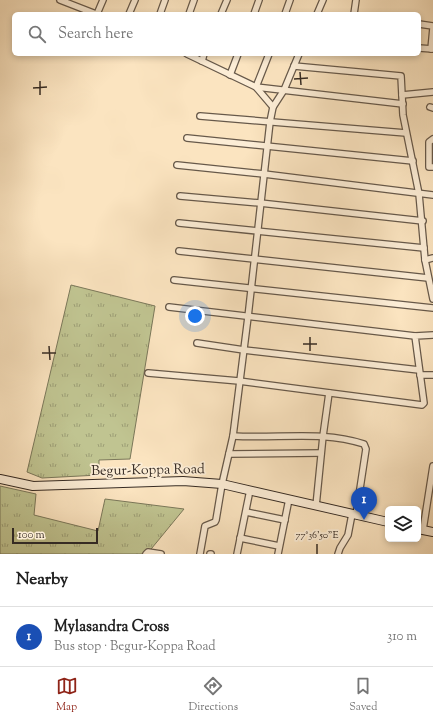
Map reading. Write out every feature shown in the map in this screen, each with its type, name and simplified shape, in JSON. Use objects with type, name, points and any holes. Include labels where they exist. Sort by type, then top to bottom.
[{"type":"main road","name":"Begur-Koppa Road","points":[[0,479],[33,486],[183,481],[222,484],[385,521]]},
{"type":"main road","points":[[421,529],[433,532]]},
{"type":"street","points":[[60,0],[71,2],[93,12]]},
{"type":"street","points":[[98,12],[103,0]]},
{"type":"street","points":[[130,12],[135,0]]},
{"type":"street","points":[[161,12],[165,0]]},
{"type":"street","points":[[190,12],[194,0]]},
{"type":"street","points":[[222,12],[226,0]]},
{"type":"street","points":[[255,12],[259,0]]},
{"type":"street","points":[[286,12],[290,0]]},
{"type":"street","points":[[320,12],[323,0]]},
{"type":"street","points":[[354,12],[356,0]]},
{"type":"street","points":[[421,24],[433,27],[432,49],[421,48]]},
{"type":"street","points":[[191,56],[256,87],[402,104]]},
{"type":"street","points":[[202,60],[203,56]]},
{"type":"street","points":[[230,75],[237,56]]},
{"type":"street","points":[[256,87],[268,56]]},
{"type":"street","points":[[200,554],[205,526],[215,522],[216,520],[222,484],[233,436],[252,288],[260,203],[270,122],[273,107],[284,90],[298,56]]},
{"type":"street","points":[[294,66],[400,76],[402,78],[402,104],[406,132],[419,194],[425,260],[433,299]]},
{"type":"street","points":[[256,87],[273,107]]},
{"type":"street","points":[[402,95],[433,92]]},
{"type":"street","points":[[200,116],[406,132]]},
{"type":"street","points":[[187,138],[413,161]]},
{"type":"street","points":[[433,139],[429,142],[429,167],[433,167]]},
{"type":"street","points":[[177,165],[264,174],[433,196]]},
{"type":"street","points":[[180,196],[260,203],[422,221]]},
{"type":"street","points":[[179,223],[424,248]]},
{"type":"street","points":[[178,251],[428,278]]},
{"type":"street","points":[[425,260],[433,258]]},
{"type":"street","points":[[174,280],[433,308]]},
{"type":"street","points":[[169,307],[415,336],[433,336]]},
{"type":"street","points":[[148,373],[239,381],[422,405],[424,403],[415,336]]},
{"type":"street","points":[[197,342],[244,350],[420,372],[433,375]]},
{"type":"street","points":[[316,506],[329,393]]},
{"type":"street","points":[[233,436],[323,436],[366,446],[354,515],[348,536],[338,554]]},
{"type":"street","points":[[229,454],[321,453]]},
{"type":"street","points":[[421,524],[433,466]]},
{"type":"street","points":[[237,554],[250,490]]},
{"type":"street","points":[[278,554],[288,499]]},
{"type":"street","points":[[246,512],[285,520]]},
{"type":"street","points":[[240,538],[279,546]]},
{"type":"street","points":[[146,554],[150,552],[161,554]]},
{"type":"green space","points":[[71,285],[155,306],[130,459],[99,460],[99,475],[42,478],[27,472]]},
{"type":"green space","points":[[0,486],[36,494],[34,515],[98,531],[105,499],[184,509],[147,554],[0,554]]},
{"type":"place","name":"Mylasandra Cross","points":[[364,520]]}]
